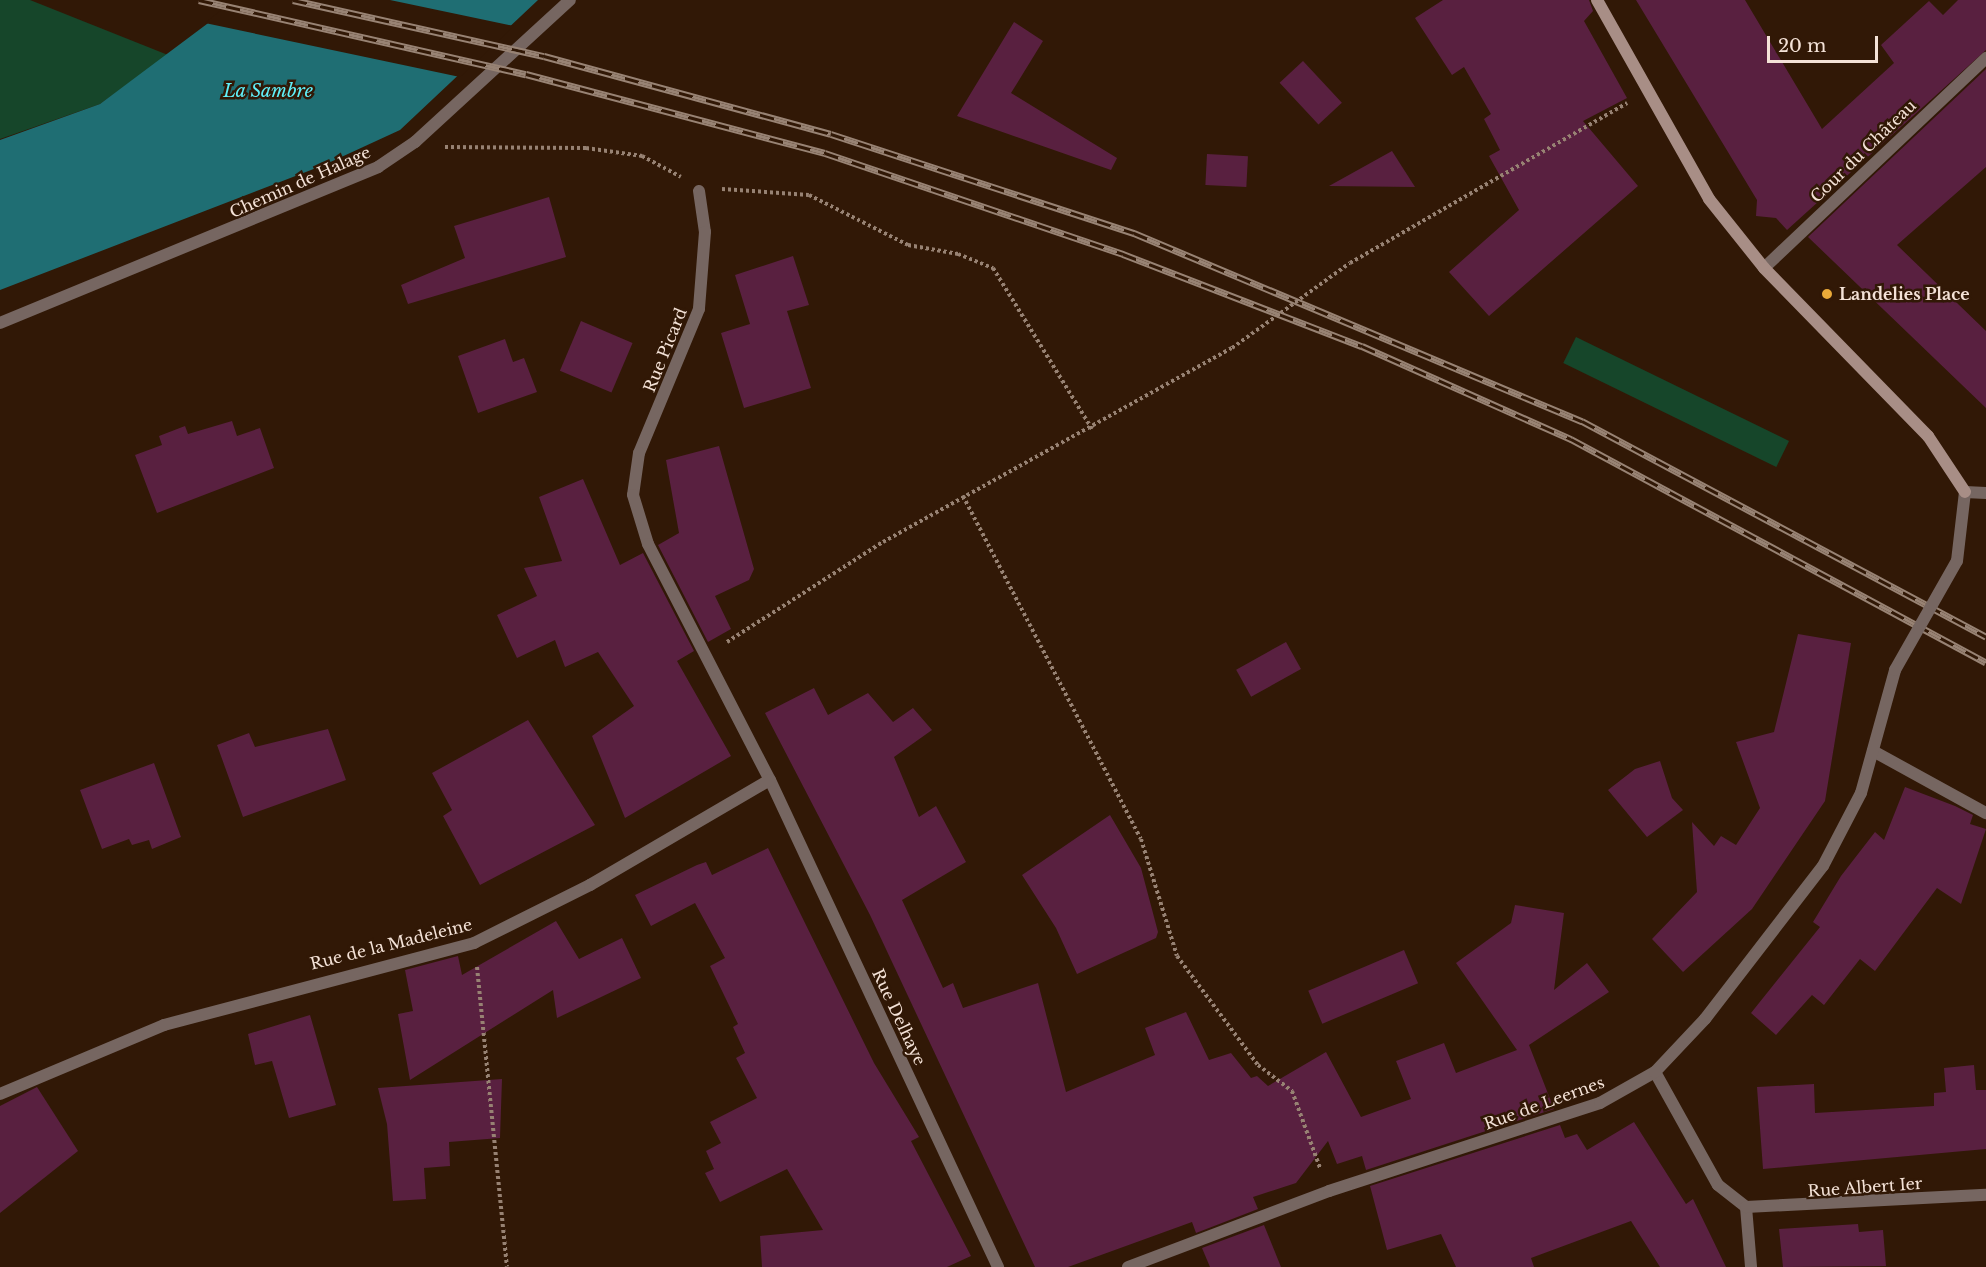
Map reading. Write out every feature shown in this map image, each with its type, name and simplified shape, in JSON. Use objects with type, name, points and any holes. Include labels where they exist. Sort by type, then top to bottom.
[{"type":"main road","points":[[1597,0],[1709,199],[1764,268],[1928,436],[1965,492]]},
{"type":"street","name":"Chemin de Halage","points":[[0,323],[335,187],[415,142],[570,0]]},
{"type":"street","name":"Cour du Château","points":[[1764,268],[1986,58]]},
{"type":"street","name":"Rue Picard","points":[[699,191],[705,232],[699,309],[639,453],[633,495],[648,544],[703,656],[770,780]]},
{"type":"street","points":[[1965,492],[1986,493]]},
{"type":"street","name":"Rue de Leernes","points":[[1128,1267],[1329,1191],[1600,1103],[1655,1072],[1705,1019],[1822,866],[1862,793],[1895,670],[1958,561],[1965,492]]},
{"type":"street","points":[[1873,751],[1986,813]]},
{"type":"street","name":"Rue de la Madeleine","points":[[0,1094],[164,1025],[474,943],[590,885],[770,780]]},
{"type":"street","name":"Rue Delhaye","points":[[770,780],[998,1267]]},
{"type":"street","points":[[1655,1072],[1718,1185],[1746,1207],[1751,1267]]},
{"type":"street","name":"Rue Albert Ier","points":[[1746,1207],[1986,1195]]},
{"type":"path","points":[[703,656],[963,496],[1092,429],[1232,348],[1350,263],[1650,91]]},
{"type":"path","points":[[415,142],[461,149],[586,148],[642,156],[699,191],[740,188],[809,195],[908,245],[958,254],[993,268],[1092,429]]},
{"type":"path","points":[[963,496],[1141,839],[1177,956],[1258,1065],[1292,1091],[1329,1191]]},
{"type":"path","points":[[474,943],[507,1267]]},
{"type":"green space","points":[[0,0],[30,0],[168,55],[100,104],[0,139]]},
{"type":"green space","points":[[1576,337],[1789,441],[1776,467],[1563,363]]},
{"type":"water","name":"La Sambre","points":[[239,0],[538,0],[400,130],[324,165],[0,290],[0,140],[100,104]]},
{"type":"pier","points":[[234,0],[390,0],[514,26],[460,77],[205,23]]},
{"type":"building","points":[[1443,0],[1589,0],[1593,11],[1584,21],[1627,98],[1583,121],[1638,186],[1489,316],[1449,272],[1519,210],[1489,156],[1500,150],[1484,119],[1491,114],[1464,67],[1452,75],[1415,18]]},
{"type":"building","points":[[1636,0],[1745,0],[1822,129],[1894,63],[1881,45],[1929,1],[1943,15],[1958,0],[1986,0],[1986,50],[1787,230],[1776,218],[1756,216],[1757,200]]},
{"type":"building","points":[[1014,22],[1043,41],[1011,93],[1117,158],[1111,170],[957,116]]},
{"type":"building","points":[[1303,61],[1342,103],[1318,125],[1280,83]]},
{"type":"building","points":[[1986,69],[1986,167],[1897,245],[1986,331],[1986,408],[1808,237]]},
{"type":"building","points":[[1392,151],[1415,187],[1329,186]]},
{"type":"building","points":[[1207,154],[1248,156],[1246,187],[1205,185]]},
{"type":"building","points":[[549,197],[566,257],[408,304],[401,285],[465,258],[454,226]]},
{"type":"building","points":[[793,256],[809,305],[787,311],[811,388],[744,408],[721,333],[750,324],[735,275]]},
{"type":"building","points":[[581,321],[633,343],[611,393],[560,371]]},
{"type":"building","points":[[505,339],[513,362],[524,358],[537,392],[478,413],[458,356]]},
{"type":"building","points":[[232,421],[237,436],[260,428],[274,468],[157,513],[135,455],[162,445],[159,436],[185,426],[188,434]]},
{"type":"building","points":[[719,446],[754,569],[749,580],[715,596],[731,629],[708,642],[658,545],[679,533],[666,460]]},
{"type":"building","points":[[583,479],[620,565],[643,553],[694,651],[677,661],[731,756],[625,818],[592,736],[634,706],[598,652],[565,667],[555,640],[517,658],[497,615],[537,596],[524,568],[562,561],[539,497]]},
{"type":"building","points":[[1798,634],[1851,643],[1825,801],[1752,909],[1683,972],[1652,939],[1697,892],[1692,822],[1714,846],[1721,836],[1736,845],[1760,808],[1736,742],[1774,732]]},
{"type":"building","points":[[1286,642],[1301,669],[1251,697],[1236,670]]},
{"type":"building","points":[[814,688],[828,715],[868,693],[893,722],[913,708],[932,730],[894,757],[919,817],[936,806],[966,862],[902,900],[943,988],[953,983],[963,1008],[1038,983],[1066,1092],[1155,1055],[1145,1028],[1186,1012],[1209,1060],[1231,1053],[1251,1078],[1257,1076],[1268,1086],[1326,1052],[1361,1117],[1411,1099],[1396,1061],[1444,1043],[1456,1073],[1517,1050],[1456,963],[1511,923],[1515,905],[1564,913],[1554,990],[1587,963],[1609,992],[1529,1045],[1554,1109],[1366,1170],[1362,1156],[1337,1164],[1328,1141],[1296,1183],[1253,1197],[1258,1209],[1196,1233],[1192,1222],[1068,1267],[1035,1267],[870,915],[765,713]]},
{"type":"building","points":[[528,720],[595,825],[480,885],[443,816],[452,810],[432,773]]},
{"type":"building","points":[[328,729],[346,780],[243,817],[217,745],[249,733],[255,747]]},
{"type":"building","points":[[1660,761],[1672,798],[1683,810],[1647,837],[1608,790],[1635,769]]},
{"type":"building","points":[[154,763],[181,837],[152,849],[149,840],[132,845],[129,839],[102,849],[80,790]]},
{"type":"building","points":[[1905,787],[1973,815],[1970,824],[1986,829],[1961,904],[1937,888],[1875,971],[1860,959],[1824,1005],[1812,995],[1776,1035],[1751,1013],[1820,927],[1813,922],[1841,876],[1875,832],[1884,840]]},
{"type":"building","points":[[1110,815],[1141,868],[1158,932],[1156,938],[1077,974],[1056,928],[1022,875]]},
{"type":"building","points":[[768,848],[874,1063],[919,1137],[911,1141],[971,1256],[947,1267],[762,1267],[760,1236],[823,1230],[787,1169],[720,1202],[705,1173],[714,1169],[706,1151],[721,1143],[710,1122],[757,1098],[736,1058],[745,1053],[733,1027],[738,1024],[710,966],[725,958],[695,903],[651,926],[635,895],[697,865],[706,862],[712,875]]},
{"type":"building","points":[[556,921],[579,959],[622,938],[641,978],[557,1018],[553,990],[410,1080],[398,1014],[413,1011],[405,970],[458,956],[462,975]]},
{"type":"building","points":[[1404,950],[1418,983],[1322,1024],[1308,991]]},
{"type":"building","points":[[310,1015],[336,1105],[289,1118],[272,1061],[255,1065],[248,1034]]},
{"type":"building","points":[[1974,1065],[1976,1090],[1986,1090],[1986,1149],[1763,1169],[1757,1087],[1814,1084],[1815,1113],[1934,1106],[1934,1093],[1946,1092],[1944,1068]]},
{"type":"building","points":[[502,1079],[500,1138],[449,1142],[450,1166],[424,1168],[426,1199],[393,1201],[387,1124],[378,1088]]},
{"type":"building","points":[[37,1087],[78,1151],[0,1213],[0,1106]]},
{"type":"building","points":[[1634,1122],[1686,1204],[1693,1199],[1726,1267],[1660,1267],[1631,1221],[1531,1258],[1534,1267],[1456,1267],[1441,1234],[1387,1250],[1370,1186],[1560,1125],[1565,1138],[1577,1134],[1587,1150]]},
{"type":"building","points":[[1858,1224],[1859,1232],[1883,1230],[1886,1266],[1783,1267],[1779,1229]]},
{"type":"building","points":[[1264,1225],[1281,1267],[1210,1267],[1202,1248]]},
{"type":"railway","points":[[199,0],[526,74],[825,153],[1123,254],[1362,346],[1571,439],[1986,662]]},
{"type":"railway","points":[[293,0],[544,56],[831,134],[1134,233],[1582,421],[1986,637]]},
{"type":"place","name":"Landelies Place","points":[[1827,294]]}]
